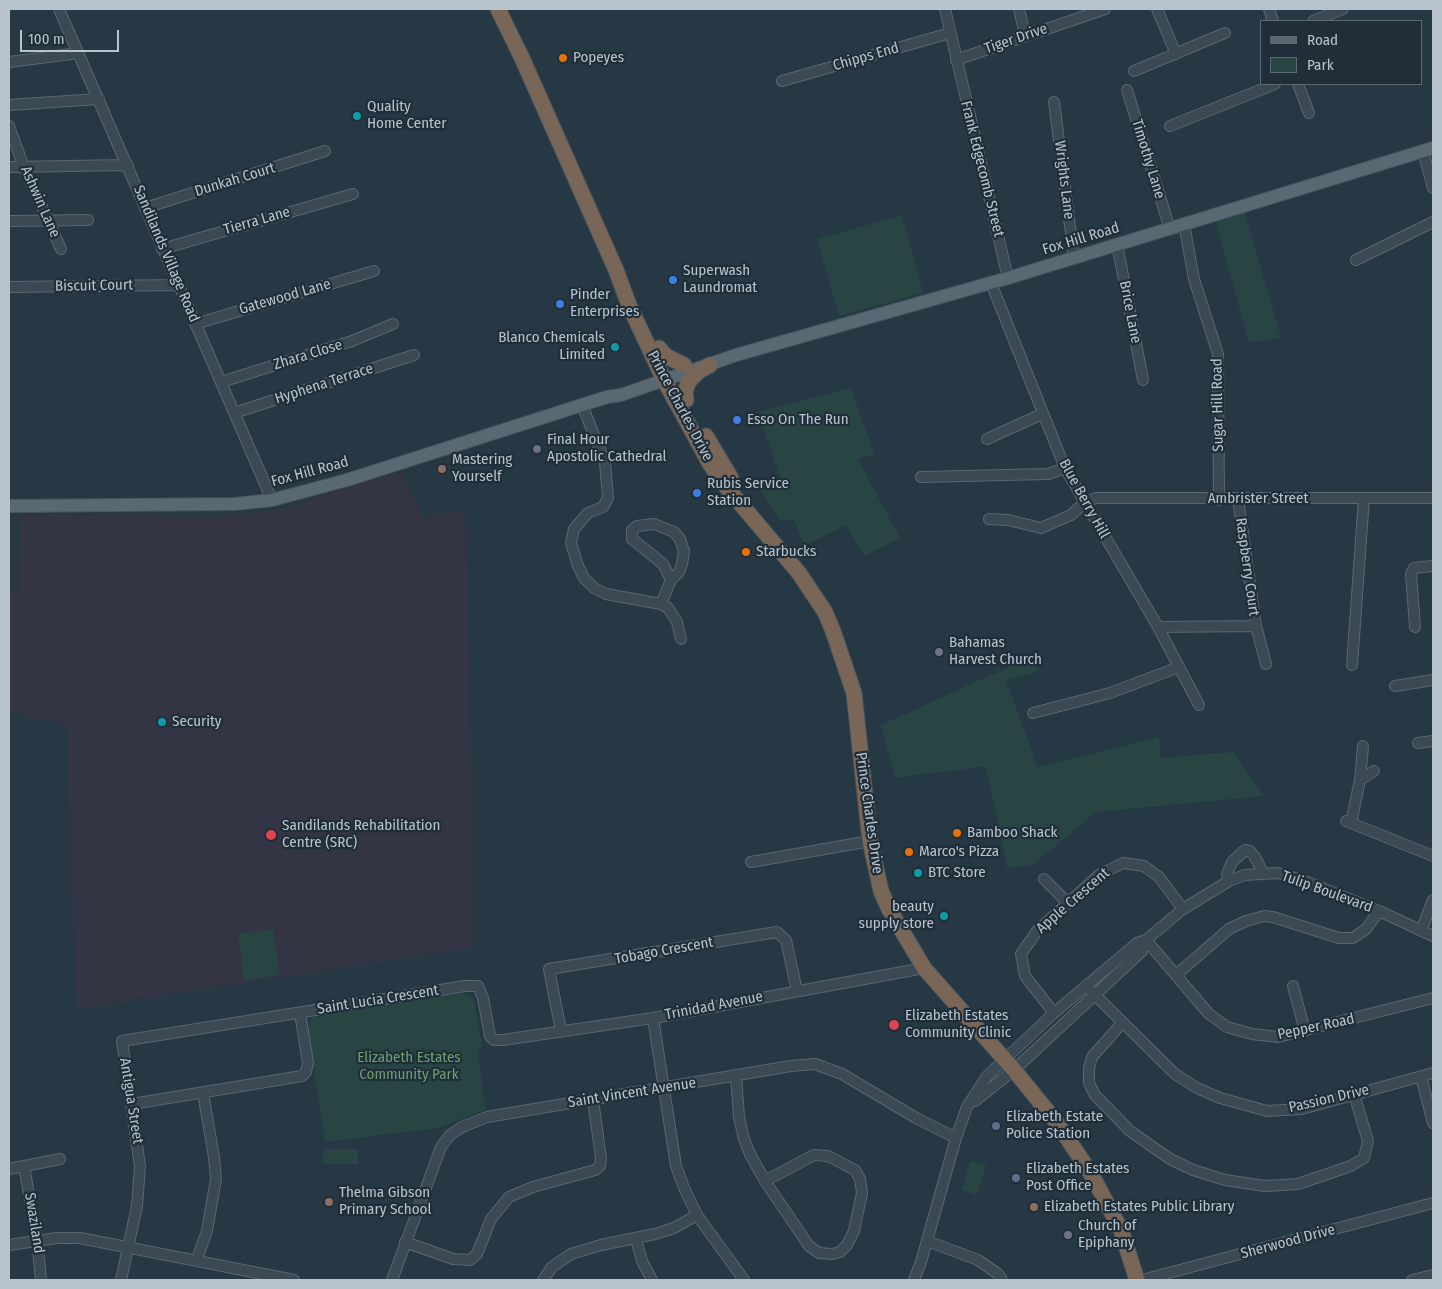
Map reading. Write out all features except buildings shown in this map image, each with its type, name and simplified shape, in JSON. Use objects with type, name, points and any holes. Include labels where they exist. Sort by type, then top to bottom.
[{"type":"highway","name":"Prince Charles Drive","points":[[498,9],[522,58],[616,270],[629,305],[763,530]]},
{"type":"highway","name":"Prince Charles Drive","points":[[616,270],[635,300],[659,348],[710,464],[728,489],[799,573],[816,598],[840,649],[854,694],[870,841],[881,891],[900,930],[924,968],[1057,1123],[1090,1172],[1121,1230],[1137,1280]]},
{"type":"highway","points":[[686,400],[685,391],[690,381],[699,370],[710,365]]},
{"type":"main road","name":"Fox Hill Road","points":[[9,506],[235,504],[272,500],[346,480],[607,397],[618,388],[671,373],[710,365],[736,355],[1008,278],[1428,149]]},
{"type":"main road","name":"Fox Hill Road","points":[[671,373],[707,358],[736,355]]},
{"type":"street","name":"Sandilands Village Road","points":[[59,9],[272,500]]},
{"type":"street","name":"Frank Edgecomb Street","points":[[945,9],[1008,278]]},
{"type":"street","points":[[1019,9],[1025,35]]},
{"type":"street","name":"Tiger Drive","points":[[956,60],[1105,9]]},
{"type":"street","points":[[1157,9],[1176,54]]},
{"type":"street","points":[[1316,20],[1343,9]]},
{"type":"street","name":"Chipps End","points":[[782,81],[950,32]]},
{"type":"street","points":[[1134,72],[1225,33]]},
{"type":"street","points":[[9,62],[79,53]]},
{"type":"street","points":[[1170,126],[1272,85]]},
{"type":"street","points":[[1298,85],[1309,113]]},
{"type":"street","name":"Timothy Lane","points":[[1127,90],[1170,229]]},
{"type":"street","points":[[9,105],[99,99]]},
{"type":"street","name":"Wrights Lane","points":[[1054,102],[1074,258]]},
{"type":"street","name":"Ashwin Lane","points":[[9,126],[24,167],[61,249]]},
{"type":"street","points":[[1428,149],[1433,188]]},
{"type":"street","name":"Dunkah Court","points":[[145,208],[325,152]]},
{"type":"street","points":[[9,166],[128,165]]},
{"type":"street","name":"Tierra Lane","points":[[162,249],[353,194]]},
{"type":"street","points":[[9,222],[88,220]]},
{"type":"street","points":[[1356,260],[1433,222]]},
{"type":"street","name":"Sugar Hill Road","points":[[1184,224],[1194,279],[1218,354],[1219,500]]},
{"type":"street","name":"Brice Lane","points":[[1117,244],[1143,380]]},
{"type":"street","name":"Gatewood Lane","points":[[195,324],[374,271]]},
{"type":"street","name":"Blue Berry Hill","points":[[991,283],[1042,414],[1066,468],[1084,503],[1158,627],[1199,705]]},
{"type":"street","name":"Biscuit Court","points":[[9,287],[178,285]]},
{"type":"street","name":"Zhara Close","points":[[221,382],[352,341],[394,324]]},
{"type":"street","name":"Hyphena Terrace","points":[[234,413],[414,356]]},
{"type":"street","points":[[582,404],[604,462],[608,498],[603,507],[588,514],[574,529],[572,543],[578,566],[584,578],[594,588],[606,594],[661,604],[673,614],[681,639]]},
{"type":"street","points":[[987,439],[1042,414]]},
{"type":"street","points":[[921,477],[1048,474],[1066,468]]},
{"type":"street","name":"Ambrister Street","points":[[1084,503],[1096,498],[1219,500],[1433,498]]},
{"type":"street","points":[[1352,665],[1364,498]]},
{"type":"street","name":"Raspberry Court","points":[[1158,627],[1256,626],[1238,499]]},
{"type":"street","points":[[990,519],[1008,520],[1041,528],[1071,515],[1084,503]]},
{"type":"street","points":[[661,604],[670,580],[679,572],[684,550],[680,538],[674,532],[654,524],[637,526],[632,530],[632,539],[663,564],[670,580]]},
{"type":"street","points":[[1415,627],[1411,574],[1414,568],[1433,566]]},
{"type":"street","points":[[1256,626],[1266,664]]},
{"type":"street","points":[[1032,713],[1110,693],[1179,667]]},
{"type":"street","points":[[1395,686],[1433,680]]},
{"type":"street","points":[[1418,743],[1433,741]]},
{"type":"street","points":[[1362,746],[1360,780],[1348,822],[1433,856]]},
{"type":"street","points":[[1360,780],[1374,771]]},
{"type":"street","points":[[751,862],[870,841]]},
{"type":"street","points":[[1229,881],[1227,874],[1232,862],[1245,850],[1250,851],[1255,857],[1263,873]]},
{"type":"street","name":"Apple Crescent","points":[[1054,1014],[1025,976],[1022,969],[1021,954],[1037,931],[1107,869],[1123,863],[1131,863],[1154,872],[1183,909]]},
{"type":"street","name":"Tulip Boulevard","points":[[1009,1065],[1054,1014],[1142,951],[1146,940],[1183,909],[1229,881],[1245,875],[1278,873],[1305,880],[1433,936]]},
{"type":"street","points":[[1044,879],[1068,903]]},
{"type":"street","points":[[1421,931],[1433,900]]},
{"type":"street","points":[[1176,975],[1229,929],[1246,921],[1264,916],[1273,917],[1339,938],[1353,938],[1366,929],[1379,911]]},
{"type":"street","name":"Tobago Crescent","points":[[561,1031],[549,970],[777,932],[786,940],[797,991]]},
{"type":"street","name":"Pepper Road","points":[[1146,940],[1209,1014],[1226,1027],[1252,1034],[1278,1037],[1433,998]]},
{"type":"street","name":"Trinidad Avenue","points":[[503,1040],[652,1018],[924,968]]},
{"type":"street","name":"Saint Lucia Crescent","points":[[132,1104],[302,1076],[306,1072],[308,1064],[300,1012],[465,986],[478,986],[490,1036],[494,1040],[503,1040]]},
{"type":"street","points":[[1293,986],[1305,1031]]},
{"type":"street","name":"Tulip Boulevard","points":[[1009,1065],[1090,990]]},
{"type":"street","name":"Passion Drive","points":[[1090,990],[1175,1074],[1197,1088],[1220,1098],[1267,1111],[1302,1109],[1433,1073]]},
{"type":"street","name":"Antigua Street","points":[[120,1280],[130,1246],[140,1185],[140,1166],[122,1041],[300,1012]]},
{"type":"street","points":[[652,1018],[676,1166],[697,1215],[744,1280]]},
{"type":"street","points":[[1122,1023],[1092,1057],[1089,1068],[1089,1083],[1094,1095],[1130,1131],[1170,1159],[1193,1170],[1225,1180],[1265,1186],[1298,1184],[1351,1166],[1364,1158],[1368,1141],[1354,1094]]},
{"type":"street","name":"Saint Vincent Avenue","points":[[392,1280],[441,1147],[450,1135],[469,1124],[487,1117],[664,1089],[791,1066],[815,1064],[828,1067],[916,1118],[956,1138]]},
{"type":"street","points":[[967,1107],[1009,1065]]},
{"type":"street","points":[[914,1280],[967,1107],[987,1076],[1009,1065]]},
{"type":"street","points":[[736,1076],[739,1117],[744,1139],[750,1154],[766,1181],[810,1246],[819,1253],[832,1254],[840,1252],[848,1245],[854,1232],[862,1193],[860,1179],[855,1170],[828,1156],[814,1155],[766,1181]]},
{"type":"street","points":[[1421,1076],[1433,1123]]},
{"type":"street","points":[[197,1259],[207,1231],[216,1179],[203,1093]]},
{"type":"street","points":[[405,1242],[453,1258],[470,1260],[477,1254],[491,1219],[509,1197],[533,1187],[595,1170],[600,1166],[601,1158],[593,1100]]},
{"type":"street","points":[[9,1169],[60,1160]]},
{"type":"street","name":"Swaziland","points":[[24,1166],[42,1280]]},
{"type":"street","name":"Sherwood Drive","points":[[1142,1280],[1433,1204]]},
{"type":"street","points":[[544,1280],[552,1267],[571,1254],[674,1228],[697,1215]]},
{"type":"street","points":[[9,1245],[37,1240],[80,1238],[197,1259],[294,1280]]},
{"type":"street","points":[[636,1239],[642,1261],[652,1280]]},
{"type":"street","points":[[927,1241],[978,1260],[998,1274],[1002,1280]]},
{"type":"street","points":[[1412,1280],[1433,1275]]},
{"type":"shaded area","name":"Sandilands Rehabilitation Centre (SRC)","points":[[401,471],[423,518],[466,509],[474,947],[77,1009],[66,724],[9,713],[9,592],[18,592],[19,514],[239,515],[285,508]]},
{"type":"green space","points":[[1245,212],[1281,337],[1249,343],[1215,219]]},
{"type":"green space","points":[[902,215],[923,293],[839,316],[817,239]]},
{"type":"green space","points":[[851,388],[874,454],[858,459],[900,538],[864,556],[846,525],[804,546],[794,519],[781,521],[759,489],[781,481],[758,412]]},
{"type":"green space","points":[[1031,657],[1038,671],[1006,681],[1038,767],[1159,737],[1161,758],[1233,752],[1264,796],[1096,812],[1034,864],[1007,868],[986,766],[895,778],[881,725]]},
{"type":"green space","points":[[273,929],[280,975],[244,980],[238,934]]},
{"type":"green space","name":"Elizabeth Estates Community Park","points":[[462,993],[471,996],[475,1004],[482,1046],[478,1051],[485,1110],[438,1128],[325,1142],[308,1029],[312,1017]]},
{"type":"green space","points":[[323,1149],[358,1149],[358,1164],[323,1164]]},
{"type":"green space","points":[[970,1161],[986,1165],[977,1195],[962,1190]]},
{"type":"place","name":"Popeyes","points":[[563,58]]},
{"type":"place","name":"Quality Home Center","points":[[357,116]]},
{"type":"place","name":"Superwash Laundromat","points":[[673,280]]},
{"type":"place","name":"Pinder Enterprises","points":[[560,304]]},
{"type":"place","name":"Blanco Chemicals Limited","points":[[615,347]]},
{"type":"place","name":"Esso On The Run","points":[[737,420]]},
{"type":"place","name":"Final Hour Apostolic Cathedral","points":[[537,449]]},
{"type":"place","name":"Mastering Yourself","points":[[442,469]]},
{"type":"place","name":"Rubis Service Station","points":[[697,493]]},
{"type":"place","name":"Starbucks","points":[[746,552]]},
{"type":"place","name":"Bahamas Harvest Church","points":[[939,652]]},
{"type":"place","name":"Security","points":[[162,722]]},
{"type":"place","name":"Bamboo Shack","points":[[957,833]]},
{"type":"place","name":"Sandilands Rehabilitation Centre (SRC)","points":[[271,835]]},
{"type":"place","name":"Marco's Pizza","points":[[909,852]]},
{"type":"place","name":"BTC Store","points":[[918,873]]},
{"type":"place","name":"beauty supply store","points":[[944,916]]},
{"type":"place","name":"Elizabeth Estates Community Clinic","points":[[894,1025]]},
{"type":"place","name":"Elizabeth Estate Police Station","points":[[996,1126]]},
{"type":"place","name":"Elizabeth Estates Post Office","points":[[1016,1178]]},
{"type":"place","name":"Thelma Gibson Primary School","points":[[329,1202]]},
{"type":"place","name":"Elizabeth Estates Public Library","points":[[1034,1207]]},
{"type":"place","name":"Church of Epiphany","points":[[1068,1235]]}]
